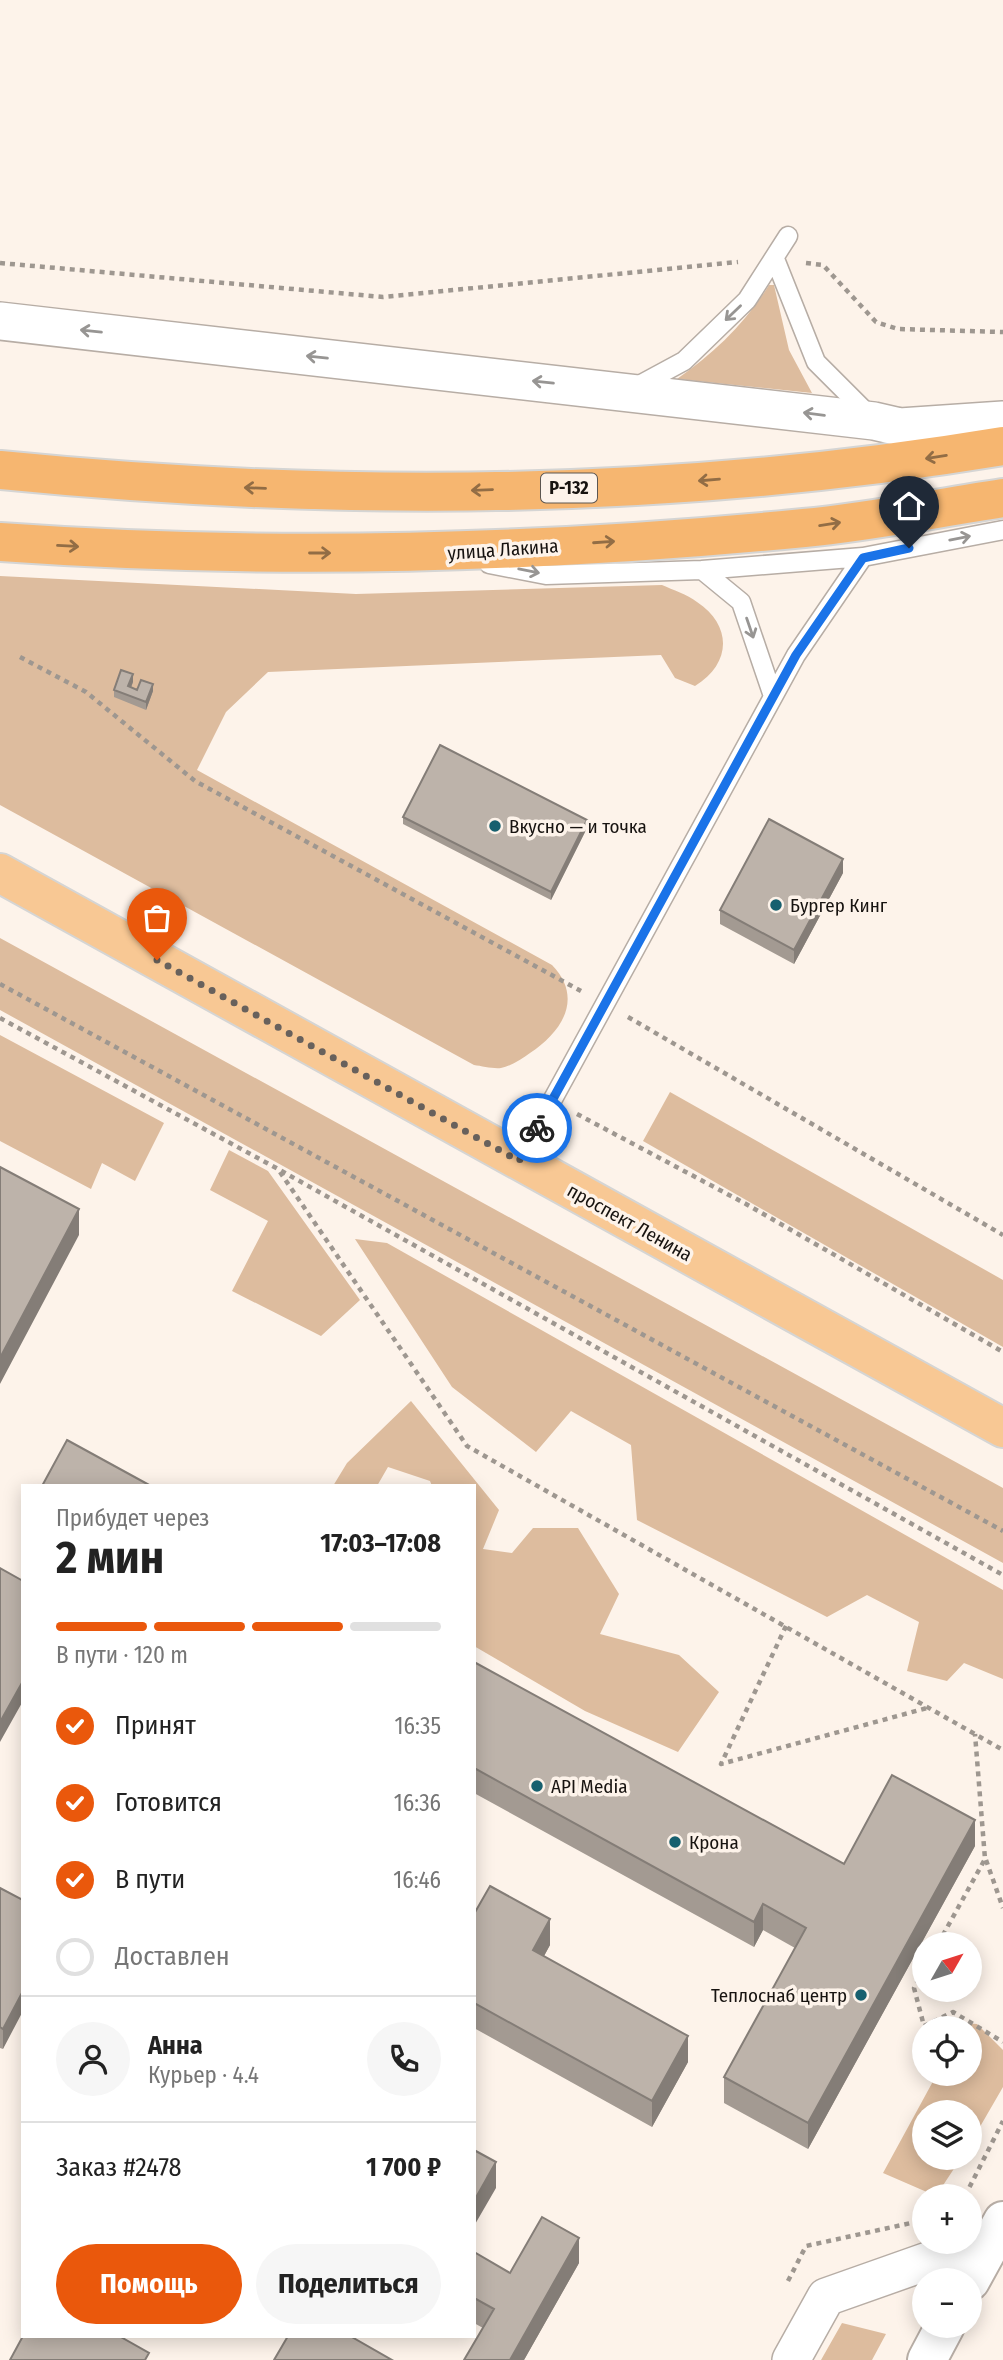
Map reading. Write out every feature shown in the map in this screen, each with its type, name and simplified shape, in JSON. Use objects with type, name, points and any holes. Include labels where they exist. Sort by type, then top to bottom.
[{"type":"highway","name":"Р-132","points":[[0,470],[133,483],[374,493],[638,486],[897,464],[1003,446]]},
{"type":"highway","name":"улица Лакина","points":[[0,542],[254,553],[438,553],[806,528],[1003,498]]},
{"type":"main road","name":"проспект Ленина","points":[[0,873],[1003,1428]]},
{"type":"main road","points":[[977,2268],[998,2230]]},
{"type":"main road","points":[[927,2360],[939,2338]]},
{"type":"street","points":[[0,321],[874,421],[900,427],[1003,420]]},
{"type":"street","points":[[791,2360],[826,2297],[998,2230]]},
{"type":"lane","points":[[625,392],[684,361],[747,300],[788,236]]},
{"type":"lane","points":[[775,259],[797,306],[816,362],[874,421]]},
{"type":"lane","points":[[438,553],[546,575],[702,570],[863,558],[1003,530]]},
{"type":"lane","points":[[519,1161],[796,655],[863,558]]},
{"type":"lane","points":[[702,570],[741,602],[773,696]]},
{"type":"path","points":[[0,263],[383,297],[775,259],[823,265],[866,315],[876,322],[898,329],[1003,332]]},
{"type":"path","points":[[20,657],[86,692],[195,781],[605,1003],[1003,1235]]},
{"type":"path","points":[[0,984],[1003,1531]]},
{"type":"path","points":[[0,1018],[278,1169],[1003,1575]]},
{"type":"path","points":[[552,1100],[746,1204],[1003,1352]]},
{"type":"path","points":[[278,1169],[467,1446],[1003,1749]]},
{"type":"path","points":[[786,1626],[721,1764],[928,1707]]},
{"type":"path","points":[[975,1734],[985,1859],[1003,1909]]},
{"type":"path","points":[[945,1932],[985,1859]]},
{"type":"path","points":[[918,2002],[924,2026],[953,2012],[1003,2042]]},
{"type":"path","points":[[971,2184],[1003,2122]]},
{"type":"shaded area","points":[[769,285],[774,285],[789,350],[812,393],[677,379],[728,337]]},
{"type":"shaded area","points":[[0,576],[356,594],[662,585],[689,597],[709,612],[722,633],[723,645],[716,667],[695,686],[675,678],[661,655],[268,672],[226,712],[197,770],[552,965],[562,977],[568,1002],[559,1025],[541,1045],[524,1058],[509,1066],[495,1068],[474,1065],[0,805]]},
{"type":"shaded area","points":[[0,938],[1003,1488],[1003,1563],[0,1010]]},
{"type":"shaded area","points":[[0,1035],[164,1123],[135,1181],[102,1163],[91,1189],[0,1141]]},
{"type":"shaded area","points":[[670,1092],[1003,1280],[1003,1347],[643,1141]]},
{"type":"shaded area","points":[[229,1150],[268,1171],[360,1300],[321,1336],[232,1291],[268,1221],[210,1190]]},
{"type":"shaded area","points":[[355,1239],[387,1243],[1003,1590],[1003,1679],[964,1663],[947,1681],[907,1671],[919,1622],[867,1595],[827,1617],[637,1520],[631,1445],[571,1411],[536,1452],[452,1387]]},
{"type":"shaded area","points":[[411,1401],[499,1510],[483,1549],[512,1553],[533,1528],[578,1528],[619,1594],[600,1634],[679,1655],[719,1692],[678,1752],[585,1711],[476,1647],[476,1484],[431,1484],[430,1481],[388,1467],[378,1484],[334,1484],[347,1463]]},
{"type":"shaded area","points":[[982,2029],[1003,2050],[1003,2087],[982,2123],[982,2100],[923,2100],[930,2086],[982,2086]]},
{"type":"shaded area","points":[[912,2120],[912,2170],[953,2170],[944,2184],[912,2186],[883,2173]]},
{"type":"shaded area","points":[[842,2323],[886,2334],[872,2360],[821,2360]]},
{"type":"building","points":[[121,670],[133,674],[128,686],[137,690],[141,680],[153,684],[146,702],[114,690]]},
{"type":"building","name":"Вкусно — и точка","points":[[440,745],[587,820],[551,892],[403,817]]},
{"type":"building","points":[[769,819],[843,859],[794,950],[720,910]]},
{"type":"building","points":[[0,1167],[79,1209],[0,1358]]},
{"type":"building","points":[[67,1440],[147,1484],[43,1484]]},
{"type":"building","points":[[0,1568],[21,1580],[21,1685],[0,1722]]},
{"type":"building","points":[[476,1663],[844,1864],[892,1775],[975,1820],[808,2123],[724,2077],[806,1928],[763,1904],[754,1922],[476,1769]]},
{"type":"building","points":[[490,1886],[550,1919],[533,1950],[688,2036],[652,2101],[476,2004],[476,1910]]},
{"type":"building","points":[[0,1888],[21,1899],[21,1995],[3,2029],[0,2027]]},
{"type":"building","points":[[476,2151],[496,2162],[476,2197]]},
{"type":"building","points":[[542,2217],[579,2238],[510,2360],[464,2360],[494,2309],[476,2299],[476,2253],[510,2273]]},
{"type":"building","points":[[22,2338],[123,2338],[149,2353],[145,2360],[10,2360]]},
{"type":"building","points":[[287,2338],[354,2338],[392,2360],[274,2360]]},
{"type":"way so far","points":[[157,960],[519,1161],[537,1128]]},
{"type":"place","name":"Вкусно — и точка","points":[[495,826]]},
{"type":"place","name":"Бургер Кинг","points":[[776,905]]},
{"type":"place","name":"API Media","points":[[537,1786]]},
{"type":"place","name":"Крона","points":[[675,1842]]},
{"type":"place","name":"Теплоснаб центр","points":[[861,1995]]},
{"type":"route","points":[[537,1128],[796,655],[863,558],[909,548]]}]
